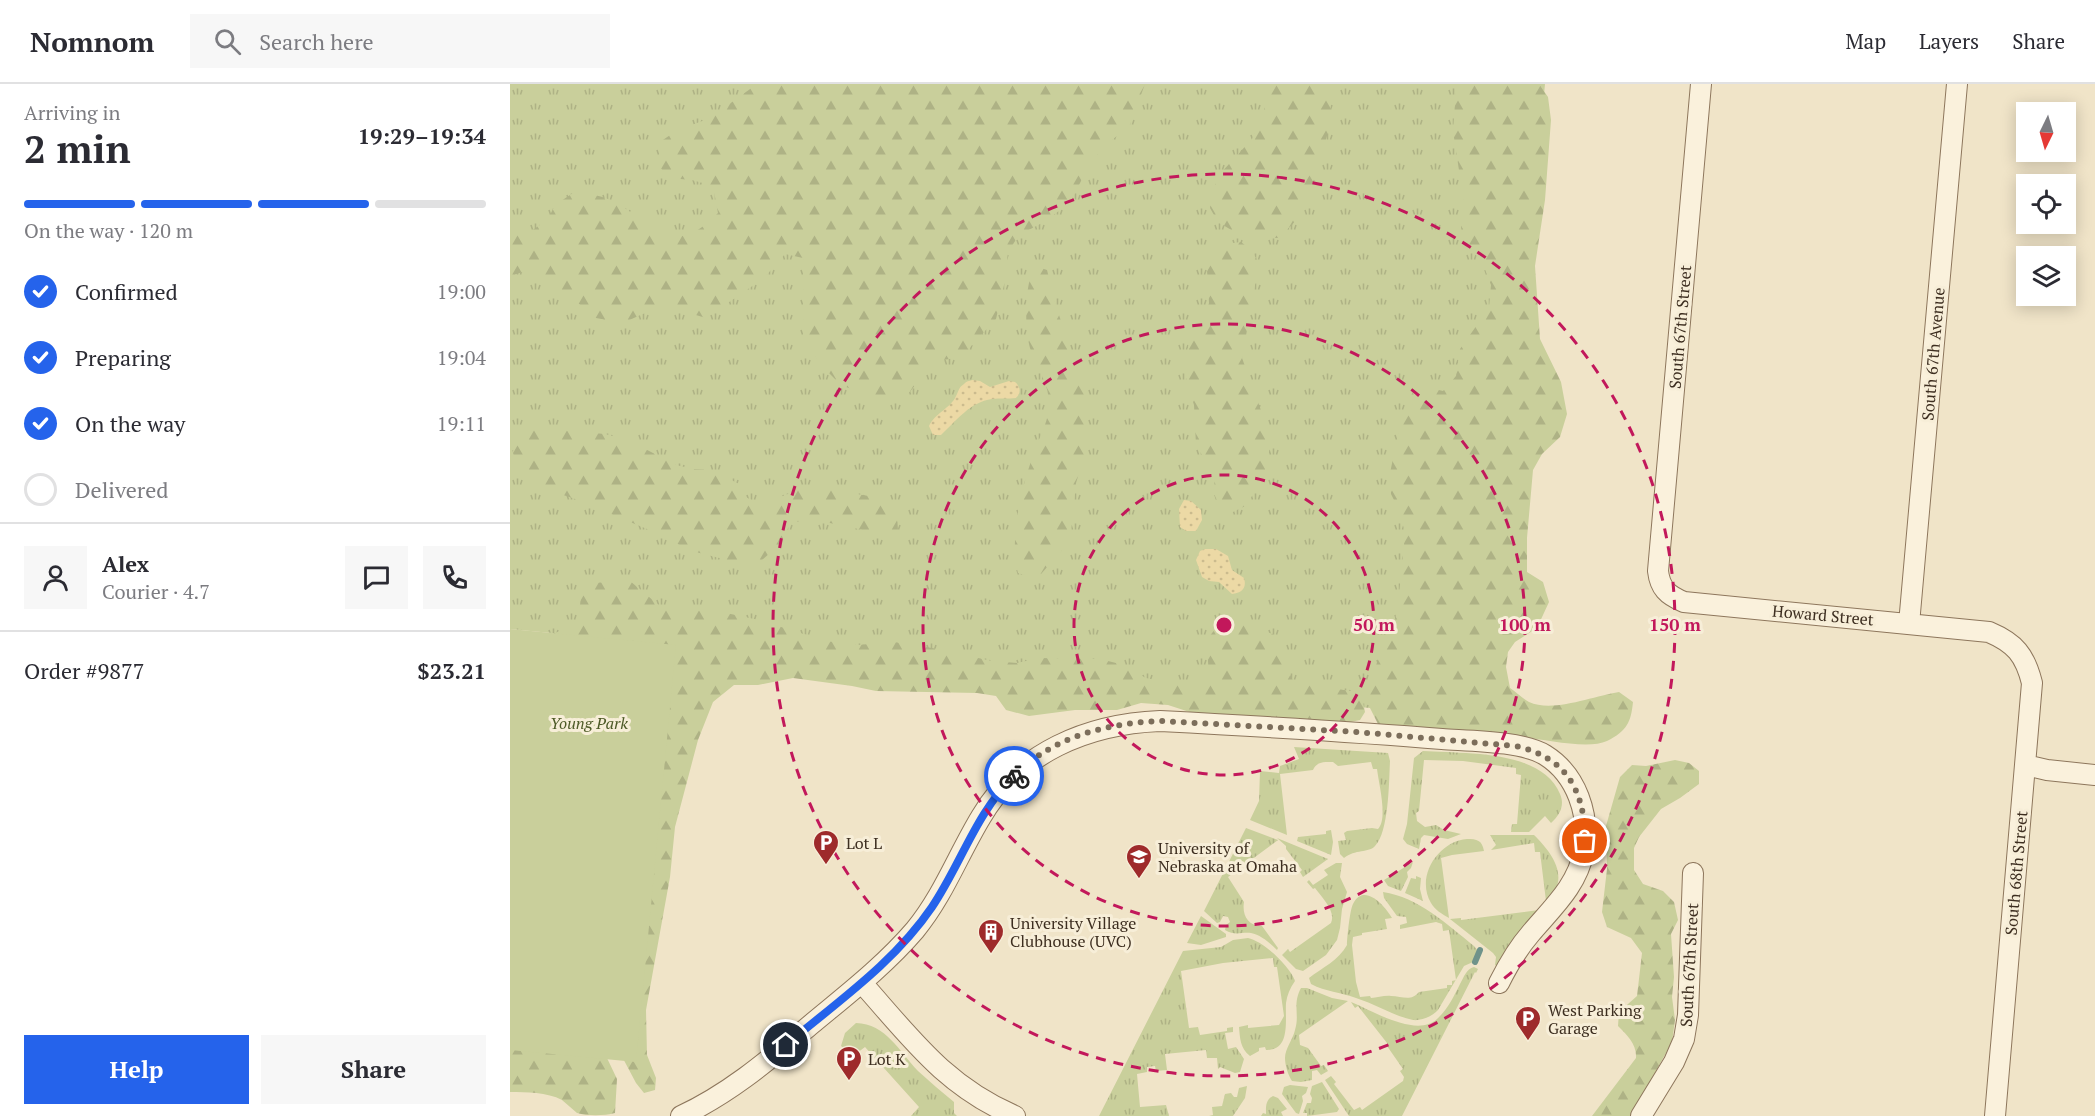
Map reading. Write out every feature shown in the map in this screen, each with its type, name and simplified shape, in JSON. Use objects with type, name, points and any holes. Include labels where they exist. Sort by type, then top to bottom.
[{"type":"street","name":"South 67th Street","points":[[1658,571],[1701,84]]},
{"type":"street","name":"South 67th Avenue","points":[[1909,624],[1957,84]]},
{"type":"street","name":"Howard Street","points":[[1658,571],[1660,585],[1673,598],[1684,602],[1989,632],[2005,639]]},
{"type":"street","name":"South 68th Street","points":[[1995,1116],[2032,683],[2028,666],[2016,647],[2005,639]]},
{"type":"street","points":[[681,1116],[702,1106],[740,1082],[862,983],[914,930],[932,907],[985,811],[1000,789],[1018,772],[1062,742],[1084,733],[1123,724],[1161,721],[1335,730],[1515,746],[1545,755],[1568,776],[1577,791],[1585,820],[1584,849],[1576,878],[1563,897],[1520,946],[1499,983]]},
{"type":"street","points":[[2025,765],[2047,771],[2095,775]]},
{"type":"street","name":"South 67th Street","points":[[1641,1116],[1674,1062],[1684,1039],[1688,1015],[1694,873]]},
{"type":"street","points":[[862,983],[940,1070],[983,1100],[1015,1116]]},
{"type":"green space","points":[[510,84],[1545,84],[1486,719],[510,629]]},
{"type":"green space","points":[[757,84],[1145,84],[1129,127],[1091,161],[1070,203],[1042,223],[1019,235],[1008,252],[1004,285],[996,319],[961,357],[937,361],[909,393],[887,399],[864,394],[841,385],[821,365],[803,336],[803,258],[785,254],[764,278],[706,318],[662,305],[623,323],[596,318],[578,303],[526,271],[510,276],[510,230],[530,232],[548,219],[555,205],[576,191],[608,199],[662,233],[674,236],[687,235],[701,228],[718,213],[713,186],[692,180],[669,178],[659,166],[660,142],[676,131],[710,118]]},
{"type":"green space","points":[[1267,84],[1331,84],[1330,126],[1305,208],[1278,238],[1255,238],[1233,231],[1218,222],[1210,208],[1218,176],[1252,139],[1264,112]]},
{"type":"green space","points":[[1460,84],[1539,84],[1548,97],[1551,120],[1545,200],[1535,266],[1540,339],[1561,382],[1567,414],[1560,437],[1542,454],[1533,470],[1527,538],[1527,572],[1543,582],[1549,602],[1537,628],[1515,642],[1508,652],[1506,667],[1510,688],[1527,701],[1539,705],[1561,705],[1619,692],[1633,702],[1631,715],[1623,730],[1607,741],[1599,743],[1577,744],[1378,724],[1370,708],[1369,688],[1379,656],[1392,633],[1398,605],[1405,534],[1400,512],[1391,494],[1390,473],[1403,411],[1415,388],[1426,387],[1443,391],[1456,376],[1460,349],[1489,308],[1491,285],[1483,264],[1462,236],[1464,203],[1453,131],[1456,90]]},
{"type":"green space","points":[[1241,242],[1251,250],[1259,263],[1242,358],[1271,438],[1267,466],[1258,485],[1247,505],[1231,513],[1221,509],[1215,496],[1214,475],[1196,445],[1194,405],[1184,366],[1189,343],[1194,331],[1205,316],[1209,303],[1207,270],[1214,255],[1224,244]]},
{"type":"green space","points":[[1038,267],[1047,270],[1075,363],[1087,387],[1083,404],[1090,429],[1076,483],[1071,532],[1064,548],[1041,574],[1031,577],[1018,573],[1015,545],[1024,483],[1049,408],[1048,393],[1031,351],[1027,327],[1026,308],[1029,283]]},
{"type":"green space","points":[[527,425],[547,425],[558,430],[605,434],[628,440],[676,465],[712,470],[743,486],[746,497],[760,505],[808,486],[881,498],[897,515],[898,531],[882,534],[811,519],[791,523],[778,546],[762,560],[747,565],[692,551],[647,529],[540,487],[519,466],[513,452],[515,435]]},
{"type":"green space","points":[[630,581],[661,607],[726,613],[759,620],[826,641],[857,645],[894,642],[992,661],[1017,663],[1039,658],[1100,659],[1120,664],[1146,678],[1194,688],[1209,681],[1207,641],[1212,633],[1222,625],[1229,623],[1244,624],[1273,634],[1294,683],[1351,691],[1362,697],[1365,712],[1360,720],[1341,724],[1208,718],[1168,705],[1141,703],[1117,710],[1075,710],[1029,716],[1006,710],[996,696],[977,693],[876,691],[793,678],[758,685],[734,685],[713,702],[698,740],[675,827],[670,877],[646,1010],[647,1055],[656,1078],[655,1090],[644,1093],[636,1083],[618,1049],[510,638],[543,637],[569,628],[579,616],[581,595],[592,583]]},
{"type":"green space","name":"Young Park","points":[[510,629],[676,645],[636,1062],[510,1050]]},
{"type":"green space","points":[[1294,747],[1388,753],[1390,761],[1386,818],[1380,839],[1375,846],[1344,858],[1340,854],[1338,841],[1346,840],[1344,833],[1347,831],[1378,829],[1381,824],[1383,810],[1381,792],[1377,769],[1373,769],[1371,762],[1338,766],[1333,762],[1324,762],[1313,770],[1280,774],[1287,835],[1250,820],[1259,801],[1260,771],[1279,773],[1280,766],[1299,759]]},
{"type":"green space","points":[[1423,751],[1480,754],[1520,761],[1551,779],[1560,794],[1561,810],[1551,823],[1545,816],[1529,832],[1511,832],[1512,824],[1517,824],[1521,775],[1516,774],[1516,768],[1463,761],[1424,760],[1419,811],[1416,813],[1417,821],[1425,827],[1436,825],[1444,830],[1461,834],[1448,839],[1424,835],[1421,838],[1419,849],[1407,844],[1403,839],[1407,824],[1414,758]]},
{"type":"green space","points":[[1675,760],[1689,763],[1699,771],[1699,784],[1661,809],[1639,837],[1634,848],[1634,870],[1643,884],[1663,891],[1674,902],[1678,920],[1671,934],[1674,977],[1672,997],[1675,1020],[1672,1042],[1631,1116],[1592,1116],[1636,1058],[1633,1044],[1618,1026],[1619,1012],[1637,996],[1642,953],[1631,938],[1607,927],[1602,912],[1607,869],[1606,826],[1620,777],[1632,765],[1646,766]]},
{"type":"green space","points":[[1246,828],[1278,840],[1228,877],[1244,902],[1244,911],[1249,922],[1262,926],[1278,948],[1277,950],[1255,934],[1225,930],[1226,925],[1230,922],[1228,917],[1223,916],[1217,923],[1204,911]]},
{"type":"green space","points":[[1331,830],[1333,842],[1331,855],[1297,841],[1298,837],[1326,834],[1326,831]]},
{"type":"green space","points":[[1490,835],[1534,835],[1550,853],[1557,868],[1558,883],[1553,895],[1543,907],[1543,902],[1546,901],[1540,852],[1535,852],[1534,843],[1491,850],[1496,845]]},
{"type":"green space","points":[[1277,838],[1328,859],[1303,877],[1300,872],[1302,870],[1286,846]]},
{"type":"green space","points":[[1467,839],[1478,841],[1482,844],[1484,851],[1441,858],[1449,918],[1431,903],[1427,893],[1428,871],[1432,862],[1447,846]]},
{"type":"green space","points":[[1413,862],[1401,891],[1388,886],[1384,880]]},
{"type":"green space","points":[[1336,863],[1342,863],[1340,877],[1347,892],[1337,940],[1326,955],[1303,971],[1296,969],[1282,955],[1288,949],[1290,952],[1331,923],[1332,919],[1332,914],[1325,901],[1307,882],[1309,880],[1313,885],[1328,875],[1324,870]]},
{"type":"green space","points":[[1416,876],[1421,878],[1420,889],[1423,901],[1405,893],[1411,878],[1416,879]]},
{"type":"green space","points":[[1383,892],[1420,906],[1474,946],[1478,951],[1473,962],[1464,966],[1456,980],[1449,930],[1443,931],[1442,924],[1436,922],[1400,929],[1400,925],[1407,923],[1406,917],[1397,916],[1384,898]]},
{"type":"green space","points":[[1363,895],[1374,898],[1392,918],[1385,919],[1387,929],[1362,933],[1362,935],[1353,937],[1356,982],[1360,997],[1410,998],[1419,992],[1447,988],[1447,985],[1452,985],[1452,981],[1456,980],[1438,1010],[1423,1019],[1413,1020],[1350,996],[1317,987],[1311,984],[1309,978],[1344,950],[1347,945],[1353,904]]},
{"type":"green space","points":[[1539,910],[1498,967],[1495,965],[1496,957],[1493,953],[1450,919],[1461,918],[1461,920]]},
{"type":"green space","points":[[1201,916],[1226,934],[1226,937],[1201,945],[1187,943]]},
{"type":"green space","points":[[1248,938],[1261,944],[1275,955],[1288,968],[1295,981],[1287,997],[1285,1033],[1280,1045],[1274,1049],[1259,1048],[1259,1051],[1250,1056],[1242,1046],[1239,1027],[1279,1025],[1284,1016],[1277,967],[1274,967],[1273,958],[1223,963],[1181,971],[1189,1028],[1198,1027],[1200,1035],[1227,1031],[1227,1028],[1233,1027],[1233,1032],[1225,1033],[1228,1049],[1236,1047],[1244,1059],[1240,1072],[1235,1073],[1220,1067],[1218,1069],[1217,1058],[1207,1058],[1206,1050],[1165,1054],[1167,1070],[1156,1071],[1155,1066],[1147,1067],[1147,1072],[1137,1074],[1140,1107],[1166,1105],[1169,1116],[1099,1116],[1183,951],[1221,947],[1233,940]]},
{"type":"green space","points":[[510,967],[607,1058],[617,1079],[615,1113],[581,1114],[562,1100],[550,1095],[510,1092]]},
{"type":"green space","points":[[1474,967],[1478,969],[1402,1116],[1349,1116],[1325,1080],[1331,1076],[1336,1082],[1334,1084],[1354,1110],[1360,1107],[1362,1110],[1403,1081],[1404,1077],[1400,1071],[1403,1069],[1387,1043],[1358,1006],[1355,1008],[1351,1002],[1395,1021],[1418,1026],[1428,1024],[1444,1011],[1466,974]]},
{"type":"green space","points":[[1301,988],[1348,1001],[1299,1035],[1300,1045],[1308,1048],[1321,1066],[1324,1065],[1328,1071],[1321,1075],[1317,1070],[1312,1071],[1312,1080],[1301,1082],[1292,1081],[1285,1058],[1294,1033],[1297,999]]},
{"type":"green space","points":[[856,1023],[876,1028],[884,1033],[918,1071],[954,1102],[954,1113],[957,1116],[911,1116],[919,1107],[865,1047],[853,1056],[841,1046],[845,1033]]},
{"type":"green space","points":[[1322,1082],[1339,1109],[1337,1112],[1307,1116],[1307,1113],[1303,1113],[1307,1103],[1311,1103],[1312,1086]]},
{"type":"green space","points":[[1290,1085],[1308,1087],[1302,1096],[1303,1101],[1299,1114],[1282,1094],[1284,1087]]},
{"type":"green space","points":[[1247,1086],[1245,1098],[1233,1116],[1209,1116],[1213,1115],[1212,1107],[1222,1106],[1225,1094],[1231,1093],[1237,1097],[1239,1088]]},
{"type":"green space","points":[[1273,1096],[1278,1098],[1287,1109],[1281,1112],[1283,1116],[1261,1116],[1263,1113],[1266,1114],[1267,1102]]},
{"type":"sand","points":[[973,380],[990,387],[1009,381],[1015,382],[1019,392],[1016,398],[992,399],[977,404],[941,435],[933,435],[929,426],[932,421],[951,404],[961,387]]},
{"type":"sand","points":[[1184,500],[1191,501],[1201,510],[1202,520],[1196,531],[1186,531],[1180,527],[1179,509]]},
{"type":"sand","points":[[1216,549],[1228,556],[1232,570],[1244,578],[1245,585],[1241,591],[1232,594],[1219,582],[1209,581],[1202,577],[1196,560],[1200,551]]},
{"type":"waterway","points":[[1475,962],[1480,950]]},
{"type":"way so far","points":[[1014,776],[1037,757],[1062,742],[1101,728],[1139,722],[1161,721],[1335,730],[1473,741],[1531,749],[1545,755],[1557,765],[1568,776],[1583,807],[1585,841]]},
{"type":"place","name":"Lot L","points":[[826,866]]},
{"type":"place","name":"University of Nebraska at Omaha","points":[[1139,880]]},
{"type":"place","name":"University Village Clubhouse (UVC)","points":[[991,955]]},
{"type":"place","name":"West Parking Garage","points":[[1528,1042]]},
{"type":"place","name":"Lot K","points":[[849,1082]]},
{"type":"route","points":[[786,1045],[862,983],[914,930],[943,889],[980,818],[1000,789],[1014,776]]}]
